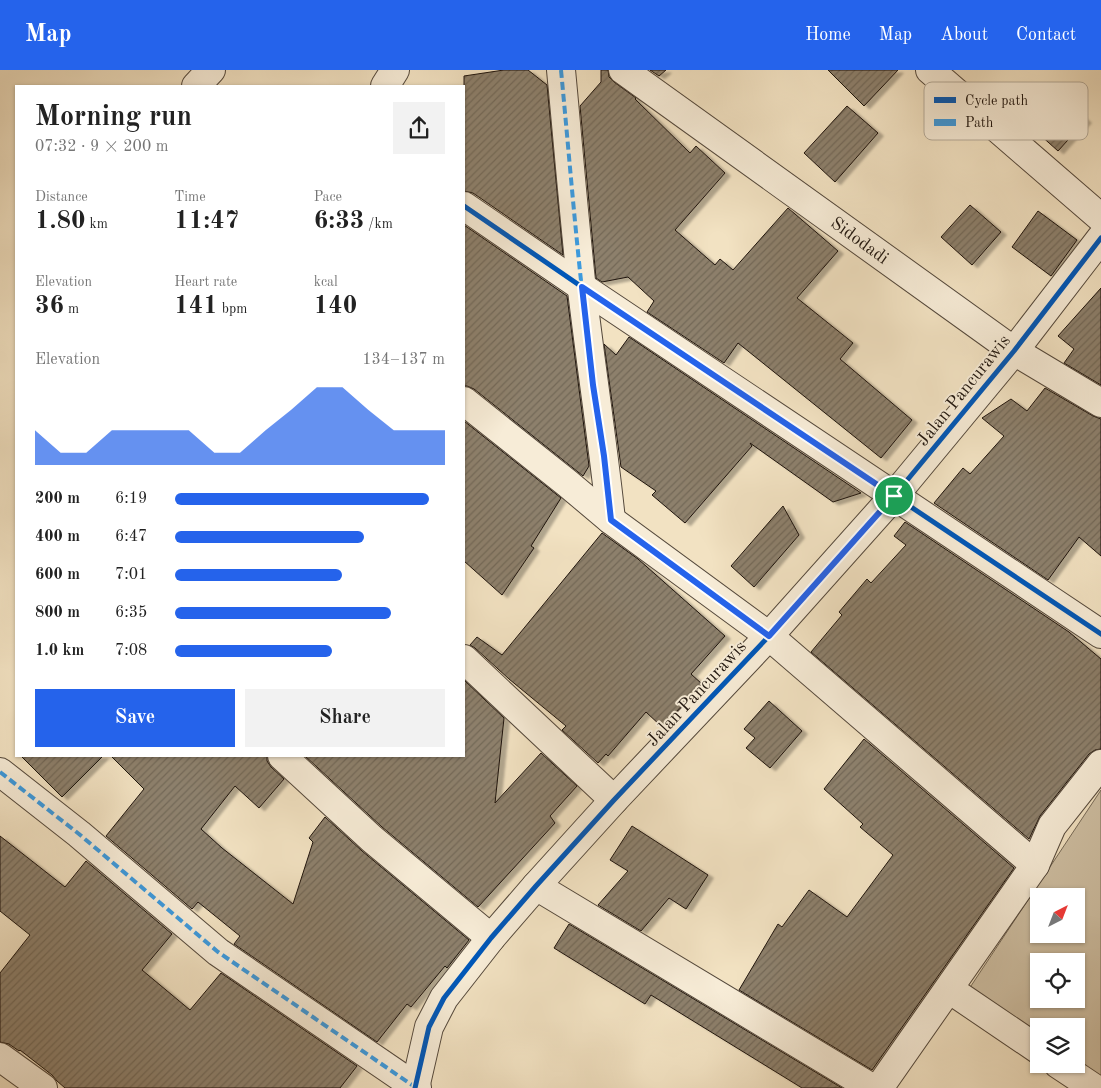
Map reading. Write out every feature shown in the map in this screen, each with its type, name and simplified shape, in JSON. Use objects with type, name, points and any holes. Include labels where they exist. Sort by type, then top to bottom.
[{"type":"street","points":[[197,85],[211,70]]},
{"type":"street","points":[[385,85],[395,70]]},
{"type":"street","points":[[561,70],[582,287],[611,520]]},
{"type":"street","name":"Sidodadi","points":[[624,70],[1014,351],[1101,403]]},
{"type":"street","points":[[930,70],[944,82]]},
{"type":"street","points":[[1011,140],[1101,218]]},
{"type":"street","points":[[465,207],[1101,634]]},
{"type":"street","name":"Jalan Pancurawis","points":[[415,1088],[429,1027],[444,998],[491,938],[614,800],[769,636],[894,496],[1014,351],[1101,238]]},
{"type":"street","points":[[465,402],[611,520],[769,636],[1035,865]]},
{"type":"street","points":[[465,660],[614,800]]},
{"type":"street","points":[[283,757],[372,839],[491,938]]},
{"type":"street","points":[[879,1088],[1035,865],[1052,826],[1101,764]]},
{"type":"street","points":[[0,772],[79,834],[218,952],[415,1088]]},
{"type":"street","points":[[536,886],[872,1088]]},
{"type":"street","points":[[948,989],[1030,1044]]},
{"type":"street","points":[[0,1057],[43,1088]]},
{"type":"street","points":[[1072,1073],[1094,1088]]},
{"type":"shaded area","points":[[1101,790],[1101,1088],[1085,1073],[1085,1018],[1030,1018],[1030,1052],[959,1004],[1030,897],[1030,943],[1085,943],[1085,888],[1036,888]]},
{"type":"building","points":[[504,70],[528,70],[547,85],[563,255],[473,193],[465,191],[464,76]]},
{"type":"building","points":[[601,70],[608,70],[609,77],[636,98],[690,153],[696,146],[725,173],[675,230],[715,265],[720,259],[733,270],[788,208],[838,251],[797,298],[853,343],[840,359],[912,420],[881,458],[738,343],[724,363],[647,312],[654,301],[628,277],[602,282],[596,278],[580,106],[601,82]]},
{"type":"building","points":[[650,70],[666,70],[659,76]]},
{"type":"building","points":[[828,70],[898,70],[864,106]]},
{"type":"building","points":[[847,106],[878,133],[835,182],[804,153]]},
{"type":"building","points":[[1046,140],[1068,140],[1058,151]]},
{"type":"building","points":[[970,205],[1001,232],[972,265],[941,237]]},
{"type":"building","points":[[1038,211],[1077,240],[1051,276],[1012,247]]},
{"type":"building","points":[[465,226],[567,296],[589,466],[583,476],[474,389],[465,386]]},
{"type":"building","points":[[1101,288],[1101,385],[1064,363],[1074,349],[1058,336]]},
{"type":"building","points":[[629,337],[861,493],[833,502],[750,443],[752,446],[685,523],[652,495],[656,491],[621,467],[604,344],[616,355]]},
{"type":"building","points":[[1045,388],[1101,419],[1101,556],[1079,537],[1048,580],[934,503],[963,468],[970,474],[1004,436],[982,418],[1011,399],[1027,411]]},
{"type":"building","points":[[465,422],[561,498],[531,546],[534,548],[502,595],[465,562]]},
{"type":"building","points":[[783,506],[799,535],[754,587],[731,566]]},
{"type":"building","points":[[905,522],[1069,632],[1101,659],[1101,749],[1089,754],[1040,816],[1029,839],[811,652],[842,615],[839,612],[867,579],[871,583],[906,545],[894,536]]},
{"type":"building","points":[[602,533],[638,559],[725,636],[691,674],[702,684],[662,727],[646,712],[608,756],[606,754],[598,763],[562,730],[566,726],[470,645],[477,637],[502,655]]},
{"type":"building","points":[[465,681],[504,718],[495,803],[541,753],[577,786],[550,816],[555,823],[478,907],[382,827],[306,757],[465,757]]},
{"type":"building","points":[[769,701],[802,731],[770,768],[746,748],[755,738],[744,729]]},
{"type":"building","points":[[864,739],[1014,868],[872,1070],[739,990],[778,924],[782,927],[809,890],[847,917],[893,855],[860,827],[863,824],[824,789]]},
{"type":"building","points":[[22,757],[102,757],[62,797]]},
{"type":"building","points":[[112,757],[267,757],[271,767],[284,779],[259,808],[235,786],[201,829],[293,904],[313,842],[309,838],[325,817],[362,851],[469,940],[447,968],[445,966],[411,1007],[407,1004],[377,1042],[234,944],[240,936],[198,902],[192,909],[106,836],[144,789]]},
{"type":"building","points":[[632,826],[708,875],[686,909],[669,898],[641,931],[598,905],[628,871],[610,860]]},
{"type":"building","points":[[0,836],[65,887],[86,861],[172,934],[142,970],[190,1010],[221,973],[357,1066],[340,1088],[65,1088],[52,1075],[20,1050],[0,1042],[0,973],[30,935],[0,911]]},
{"type":"building","points":[[569,924],[842,1088],[802,1088],[651,995],[645,1004],[554,948]]},
{"type":"marked path","points":[[561,70],[582,290],[611,520]]},
{"type":"marked path","points":[[0,772],[79,834],[218,952],[415,1087]]},
{"type":"cycle path","points":[[465,207],[1101,634]]},
{"type":"cycle path","points":[[415,1088],[429,1027],[444,998],[491,938],[614,800],[769,636],[894,496],[1014,351],[1101,238]]},
{"type":"route","points":[[582,287],[634,322],[894,496],[769,636],[611,520],[582,287]]}]
